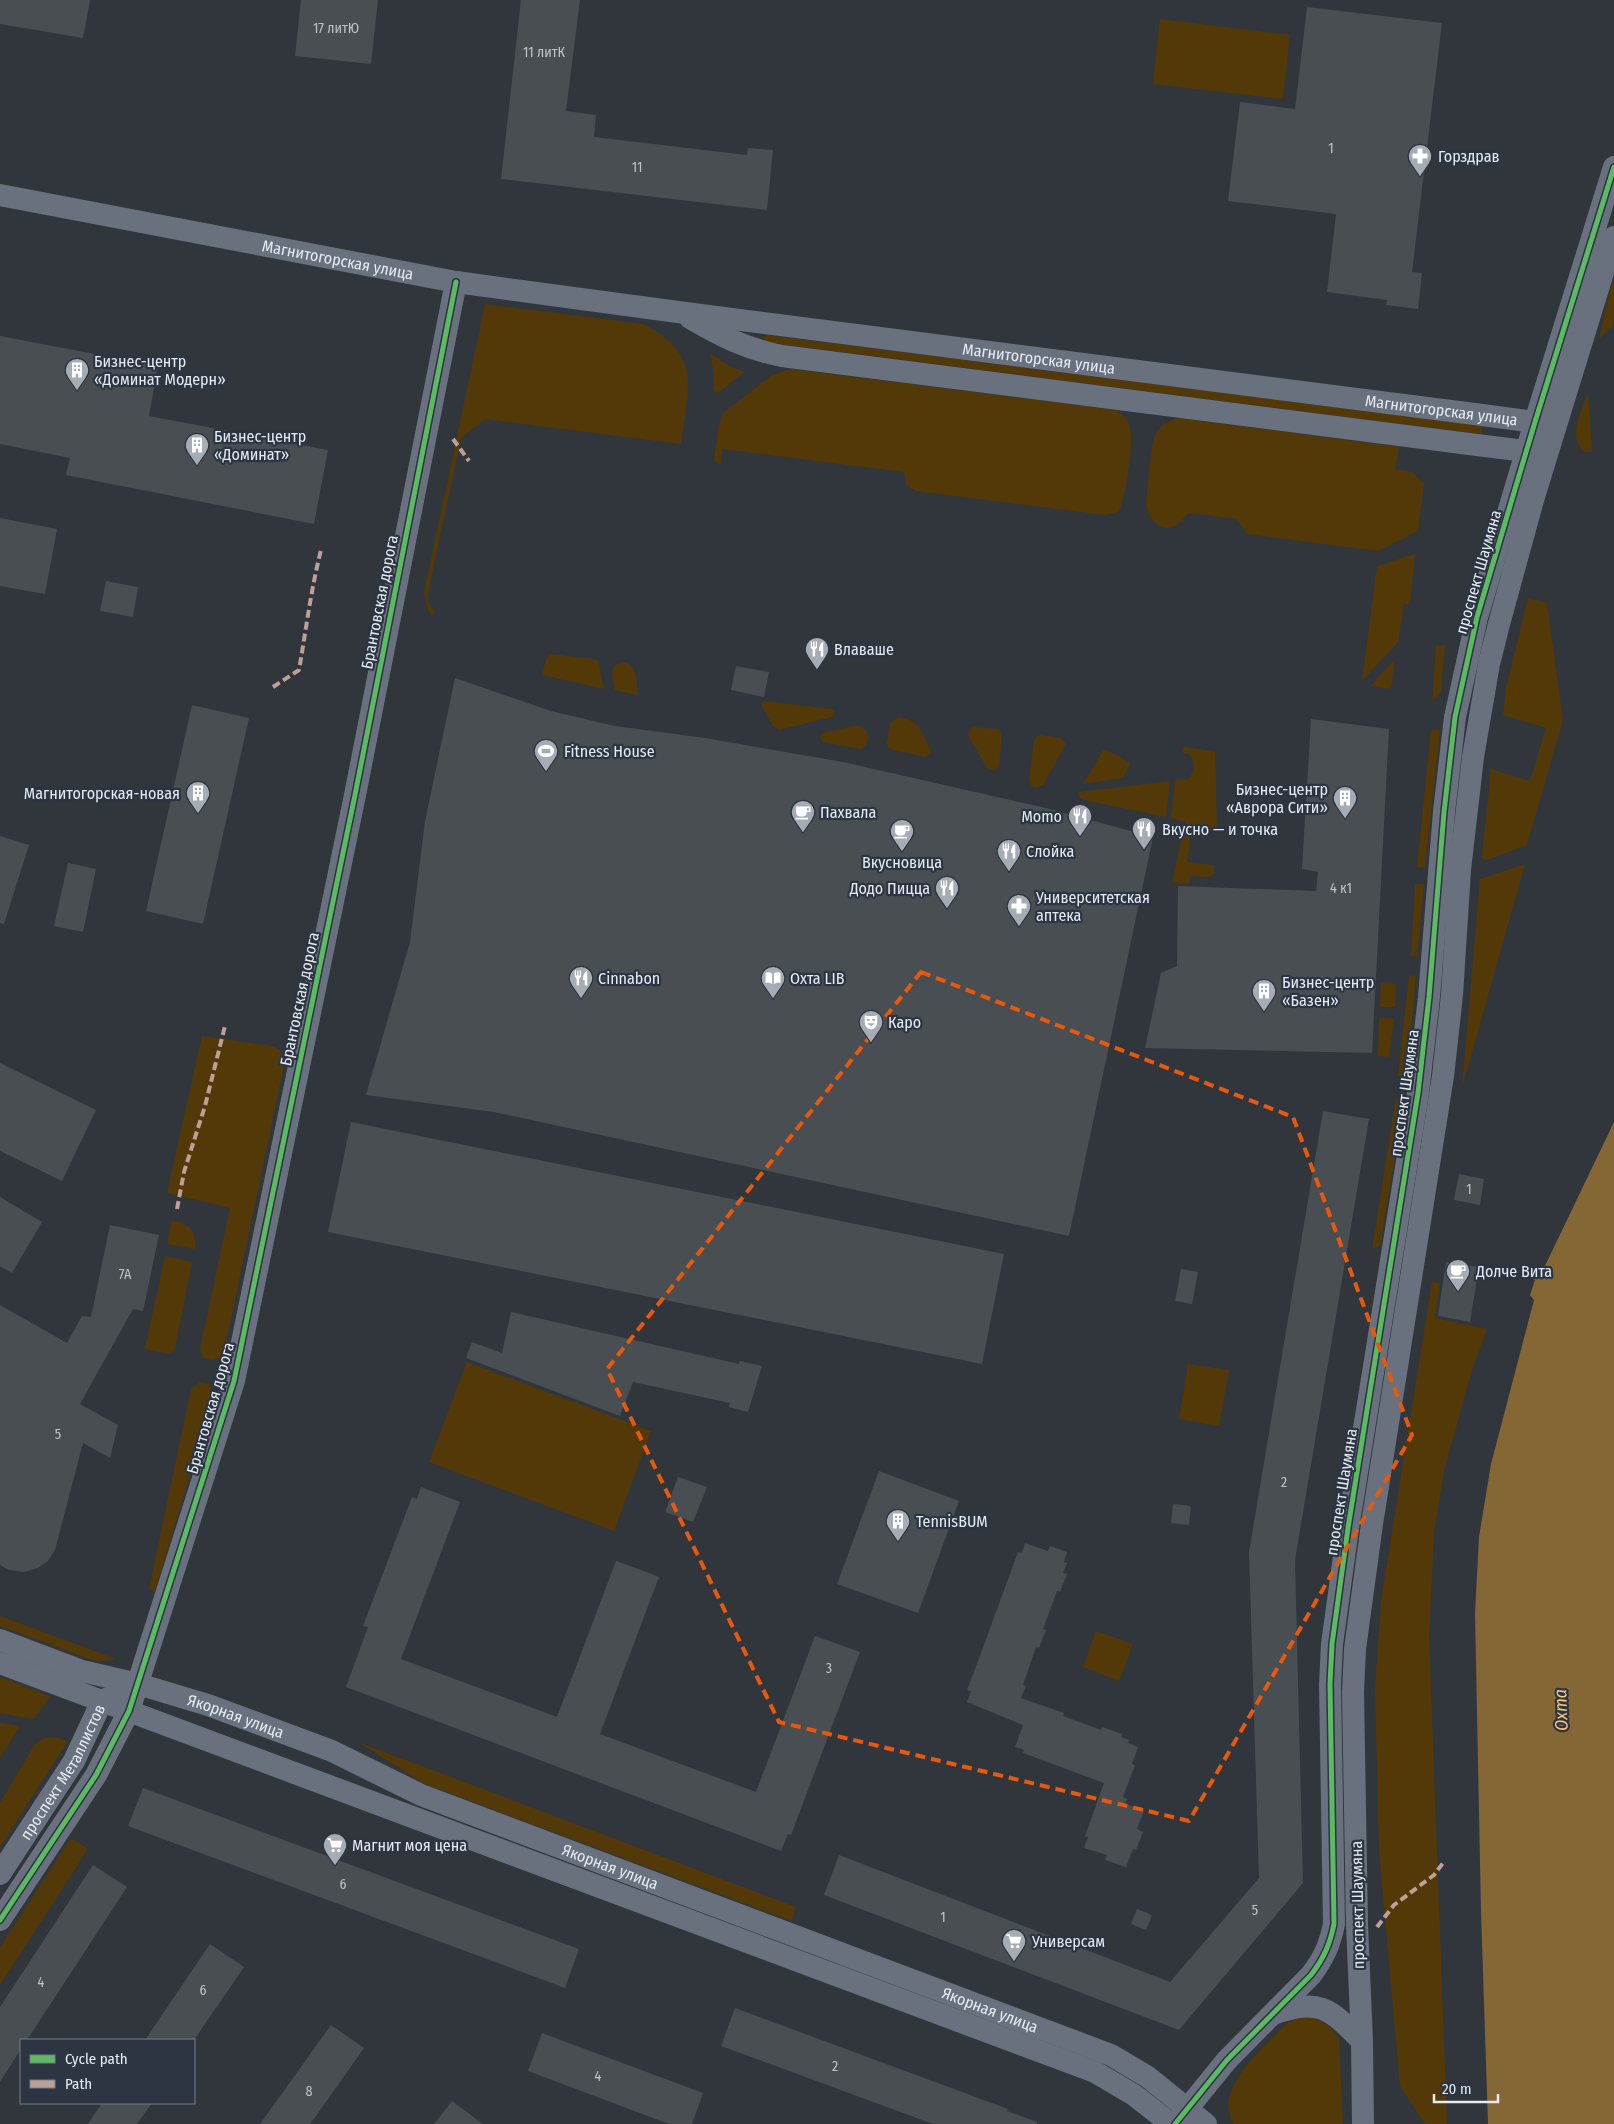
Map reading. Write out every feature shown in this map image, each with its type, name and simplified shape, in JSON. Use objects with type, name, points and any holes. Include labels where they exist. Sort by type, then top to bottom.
[{"type":"street","name":"проспект Шаумяна","points":[[1178,2118],[1270,2015],[1311,1975],[1322,1961],[1330,1944],[1334,1924],[1330,1684],[1338,1593],[1418,1094],[1444,812],[1455,717],[1477,617],[1526,451],[1614,168]]},
{"type":"street","name":"Магнитогорская улица","points":[[0,195],[456,282],[1535,422],[1551,443],[1526,451],[782,356],[756,351],[732,341],[678,312]]},
{"type":"street","name":"проспект Шаумяна","points":[[1363,2124],[1353,1692],[1358,1620],[1443,1076],[1452,995],[1460,870],[1468,793],[1480,714],[1499,624],[1551,443],[1614,237]]},
{"type":"street","name":"Брантовская дорога","points":[[129,1711],[234,1381],[269,1204],[355,795],[456,282]]},
{"type":"street","name":"Якорная улица","points":[[0,1640],[82,1671],[194,1700],[323,1748],[421,1795],[1111,2055],[1148,2077],[1178,2118]]},
{"type":"street","name":"Якорная улица","points":[[0,1663],[1095,2072],[1178,2118],[1206,2124]]},
{"type":"street","name":"проспект Металлистов","points":[[0,1874],[74,1761],[102,1701],[138,1684]]},
{"type":"street","name":"проспект Металлистов","points":[[0,1920],[96,1775],[129,1711]]},
{"type":"street","points":[[1270,2015],[1295,2007],[1314,2006],[1330,2012],[1362,2042]]},
{"type":"highlighted area","points":[[921,972],[1293,1117],[1412,1435],[1189,1821],[779,1722],[607,1369]]},
{"type":"shaded area","points":[[1160,19],[1290,35],[1283,99],[1153,84]]},
{"type":"shaded area","points":[[1612,283],[1614,283],[1614,321],[1612,327],[1599,339]]},
{"type":"shaded area","points":[[485,304],[643,324],[662,336],[675,348],[683,361],[687,375],[688,390],[681,444],[485,419],[461,438],[428,593],[428,601],[435,612],[434,616],[428,610],[424,593]]},
{"type":"shaded area","points":[[766,335],[1482,426],[1481,434],[765,342],[763,338]]},
{"type":"shaded area","points":[[710,353],[729,366],[744,372],[718,393],[713,391],[714,374]]},
{"type":"shaded area","points":[[791,369],[1116,410],[1128,423],[1131,435],[1129,467],[1121,506],[1118,512],[1105,515],[916,491],[906,485],[904,472],[722,449],[720,466],[714,459],[719,424],[723,413],[772,375]]},
{"type":"shaded area","points":[[1588,392],[1592,452],[1585,452],[1579,446],[1576,432],[1579,415]]},
{"type":"shaded area","points":[[1178,418],[1399,447],[1395,469],[1412,472],[1424,484],[1418,531],[1378,551],[1247,534],[1237,519],[1189,513],[1177,525],[1165,528],[1160,526],[1152,519],[1146,503],[1151,454],[1158,430],[1170,421]]},
{"type":"shaded area","points":[[1415,554],[1410,604],[1404,604],[1398,642],[1362,681],[1377,566]]},
{"type":"shaded area","points":[[1528,598],[1547,603],[1563,720],[1527,845],[1487,860],[1483,859],[1482,855],[1491,769],[1530,781],[1546,728],[1503,715],[1506,688]]},
{"type":"shaded area","points":[[1436,645],[1445,645],[1441,692],[1432,701]]},
{"type":"shaded area","points":[[550,654],[598,661],[604,689],[542,675],[546,659]]},
{"type":"shaded area","points":[[1395,659],[1391,689],[1370,686]]},
{"type":"shaded area","points":[[622,662],[631,666],[636,674],[638,695],[615,690],[612,673],[614,667]]},
{"type":"shaded area","points":[[763,701],[833,709],[835,713],[832,717],[779,730],[773,726],[762,706]]},
{"type":"shaded area","points":[[898,717],[916,724],[931,750],[930,755],[925,757],[889,749],[887,743],[890,723]]},
{"type":"shaded area","points":[[858,725],[866,730],[867,735],[867,741],[861,749],[823,742],[820,738],[822,733]]},
{"type":"shaded area","points":[[972,727],[998,729],[1002,733],[999,766],[994,771],[987,768],[968,735]]},
{"type":"shaded area","points":[[1431,729],[1440,730],[1425,868],[1417,867]]},
{"type":"shaded area","points":[[1041,735],[1061,738],[1066,744],[1043,785],[1036,788],[1032,787],[1029,780],[1034,741]]},
{"type":"shaded area","points":[[1183,747],[1215,751],[1217,831],[1192,829],[1187,862],[1214,865],[1214,873],[1210,877],[1190,876],[1189,884],[1172,883],[1185,822],[1171,818],[1175,780],[1188,779],[1194,771],[1192,759],[1189,754],[1182,752]]},
{"type":"shaded area","points":[[1104,749],[1131,763],[1123,778],[1083,784]]},
{"type":"shaded area","points":[[1170,781],[1166,817],[1084,800],[1080,798],[1078,792]]},
{"type":"shaded area","points":[[1525,864],[1462,1088],[1480,879]]},
{"type":"shaded area","points":[[1415,884],[1424,884],[1417,957],[1411,956]]},
{"type":"shaded area","points":[[1409,975],[1416,976],[1407,1075],[1398,1076]]},
{"type":"shaded area","points":[[1381,983],[1396,984],[1395,1007],[1380,1007]]},
{"type":"shaded area","points":[[1379,1018],[1394,1018],[1389,1057],[1378,1056]]},
{"type":"shaded area","points":[[202,1036],[272,1046],[280,1050],[284,1065],[224,1352],[214,1360],[204,1357],[200,1349],[230,1208],[167,1193]]},
{"type":"shaded area","points":[[1396,1098],[1404,1101],[1380,1246],[1372,1249]]},
{"type":"shaded area","points":[[172,1220],[191,1229],[195,1237],[195,1249],[167,1244]]},
{"type":"shaded area","points":[[165,1256],[192,1262],[175,1349],[169,1354],[145,1349]]},
{"type":"shaded area","points":[[1432,1282],[1440,1283],[1435,1318],[1487,1329],[1471,1373],[1444,1471],[1434,1532],[1429,1637],[1447,2124],[1425,2124],[1400,2086],[1379,1850],[1375,1690],[1381,1601]]},
{"type":"shaded area","points":[[467,1362],[651,1431],[614,1531],[429,1462]]},
{"type":"shaded area","points":[[1188,1364],[1229,1370],[1219,1426],[1179,1419]]},
{"type":"shaded area","points":[[200,1382],[210,1384],[214,1395],[155,1591],[149,1589],[191,1389]]},
{"type":"shaded area","points":[[0,1616],[116,1659],[100,1661],[89,1659],[0,1626]]},
{"type":"shaded area","points":[[1096,1631],[1133,1644],[1119,1681],[1083,1667]]},
{"type":"shaded area","points":[[0,1677],[50,1696],[34,1719],[0,1713]]},
{"type":"shaded area","points":[[0,1723],[20,1726],[0,1758]]},
{"type":"shaded area","points":[[55,1737],[68,1741],[0,1847],[0,1803],[35,1744],[44,1738]]},
{"type":"shaded area","points":[[358,1742],[796,1907],[792,1921],[425,1784]]},
{"type":"shaded area","points":[[71,1838],[88,1849],[0,1985],[0,1947]]},
{"type":"shaded area","points":[[1310,2017],[1327,2025],[1339,2039],[1343,2124],[1234,2124],[1229,2111],[1229,2097],[1235,2083],[1244,2070],[1286,2024],[1296,2019]]},
{"type":"water","name":"Охта","points":[[1614,1122],[1614,2124],[1488,2124],[1481,1912],[1475,1613],[1479,1537],[1491,1464],[1534,1300],[1530,1295],[1535,1280],[1531,1278],[1533,1270],[1543,1270]]},
{"type":"building","points":[[0,0],[90,0],[83,38],[0,24]]},
{"type":"building","points":[[301,0],[378,0],[371,64],[295,56]]},
{"type":"building","points":[[521,0],[580,0],[566,111],[596,115],[594,137],[747,155],[748,148],[773,150],[767,210],[501,179]]},
{"type":"building","points":[[1307,7],[1442,23],[1412,272],[1422,273],[1418,309],[1386,305],[1387,300],[1327,292],[1336,214],[1228,201],[1240,102],[1295,109]]},
{"type":"building","points":[[0,336],[158,366],[149,416],[328,450],[314,524],[66,475],[70,458],[0,444]]},
{"type":"building","points":[[0,518],[57,529],[45,594],[0,586]]},
{"type":"building","points":[[106,581],[138,587],[133,617],[100,611]]},
{"type":"building","points":[[736,666],[769,672],[764,697],[731,690]]},
{"type":"building","points":[[455,678],[551,711],[615,726],[705,738],[843,762],[1046,808],[1153,837],[1069,1236],[494,1112],[366,1095],[410,942],[425,821]]},
{"type":"building","name":"Магнитогорская-новая","points":[[192,705],[249,718],[203,924],[146,911]]},
{"type":"building","name":"Бизнес-центр «Аврора Сити»","points":[[1311,719],[1389,729],[1372,1053],[1145,1048],[1161,973],[1177,966],[1178,886],[1316,891],[1318,872],[1302,869]]},
{"type":"building","points":[[0,836],[29,845],[4,924],[0,923]]},
{"type":"building","points":[[68,863],[96,869],[83,932],[54,926]]},
{"type":"building","points":[[0,1063],[96,1110],[62,1181],[0,1151]]},
{"type":"building","points":[[1323,1111],[1369,1119],[1295,1560],[1303,1883],[1179,2030],[824,1895],[839,1855],[1170,1982],[1259,1878],[1249,1552]]},
{"type":"building","points":[[351,1122],[1004,1254],[982,1364],[328,1232]]},
{"type":"building","points":[[1459,1174],[1484,1179],[1480,1205],[1454,1200]]},
{"type":"building","points":[[0,1197],[42,1222],[12,1273],[0,1266]]},
{"type":"building","points":[[110,1225],[159,1235],[143,1311],[133,1309],[80,1404],[118,1425],[110,1458],[83,1443],[55,1550],[48,1561],[38,1568],[24,1572],[9,1570],[0,1565],[0,1305],[67,1343],[82,1316],[91,1317]]},
{"type":"building","name":"Долче Вита","points":[[1446,1262],[1479,1267],[1470,1322],[1438,1316]]},
{"type":"building","points":[[1181,1269],[1198,1272],[1192,1304],[1175,1301]]},
{"type":"building","points":[[511,1312],[739,1364],[740,1361],[762,1366],[748,1412],[729,1407],[730,1403],[633,1382],[620,1416],[466,1358],[472,1342],[502,1353]]},
{"type":"building","name":"TennisBUM","points":[[879,1471],[959,1501],[918,1613],[837,1584]]},
{"type":"building","points":[[678,1477],[707,1487],[693,1522],[665,1512]]},
{"type":"building","points":[[421,1487],[460,1502],[401,1659],[557,1717],[616,1561],[659,1577],[600,1734],[756,1792],[815,1636],[860,1652],[791,1835],[788,1834],[781,1851],[346,1687],[368,1627],[363,1626],[412,1497],[417,1499]]},
{"type":"building","points":[[1173,1504],[1191,1506],[1189,1525],[1171,1523]]},
{"type":"building","points":[[1025,1543],[1048,1551],[1050,1546],[1067,1552],[1064,1562],[1067,1563],[1063,1573],[1067,1574],[1060,1592],[1057,1591],[1043,1629],[1046,1630],[1039,1648],[1036,1647],[1023,1685],[1026,1686],[1021,1698],[1064,1713],[1063,1716],[1101,1730],[1102,1727],[1122,1734],[1121,1737],[1129,1740],[1128,1743],[1138,1747],[1132,1764],[1135,1765],[1123,1797],[1127,1799],[1125,1804],[1144,1810],[1137,1829],[1143,1832],[1136,1850],[1133,1849],[1126,1867],[1105,1860],[1107,1855],[1084,1848],[1088,1837],[1085,1836],[1104,1783],[1023,1753],[1024,1750],[1015,1747],[1023,1725],[967,1702],[971,1691],[967,1690],[1018,1552],[1022,1553]]},
{"type":"building","points":[[143,1788],[579,1949],[565,1988],[128,1826]]},
{"type":"building","points":[[93,1865],[127,1887],[28,2039],[20,2039],[20,2051],[0,2082],[0,2007]]},
{"type":"building","points":[[1137,1909],[1152,1915],[1146,1930],[1131,1924]]},
{"type":"building","points":[[210,1944],[244,1967],[195,2039],[146,2039]]},
{"type":"building","points":[[735,2008],[1008,2109],[1007,2111],[1037,2122],[1037,2124],[933,2124],[721,2046]]},
{"type":"building","points":[[331,2025],[364,2048],[316,2116],[310,2124],[260,2124]]},
{"type":"building","points":[[542,2033],[703,2093],[692,2124],[669,2124],[528,2071]]},
{"type":"building","points":[[452,2101],[483,2124],[434,2124]]},
{"type":"building","points":[[101,2104],[151,2104],[137,2124],[88,2124]]},
{"type":"marked path","points":[[453,439],[469,461]]},
{"type":"marked path","points":[[273,687],[299,670],[311,595],[321,550]]},
{"type":"marked path","points":[[177,1209],[184,1172],[205,1106],[225,1026]]},
{"type":"marked path","points":[[1377,1927],[1394,1905],[1434,1875],[1443,1863]]},
{"type":"cycle path","points":[[1175,2124],[1227,2060],[1311,1975],[1323,1957],[1334,1924],[1330,1684],[1332,1644],[1348,1528],[1418,1093],[1429,997],[1444,812],[1455,717],[1477,617],[1614,167]]},
{"type":"cycle path","points":[[0,1920],[96,1775],[129,1711],[234,1381],[355,795],[456,282]]},
{"type":"place","name":"Горздрав","points":[[1420,177]]},
{"type":"place","name":"Бизнес-центр «Доминат Модерн»","points":[[77,391]]},
{"type":"place","name":"Бизнес-центр «Доминат»","points":[[197,466]]},
{"type":"place","name":"Влаваше","points":[[817,670]]},
{"type":"place","name":"Fitness House","points":[[546,772]]},
{"type":"place","name":"Магнитогорская-новая","points":[[198,814]]},
{"type":"place","name":"Бизнес-центр «Аврора Сити»","points":[[1345,819]]},
{"type":"place","name":"Пахвала","points":[[803,833]]},
{"type":"place","name":"Momo","points":[[1080,837]]},
{"type":"place","name":"Вкусно — и точка","points":[[1144,850]]},
{"type":"place","name":"Вкусновица","points":[[902,852]]},
{"type":"place","name":"Слойка","points":[[1009,872]]},
{"type":"place","name":"Додо Пицца","points":[[947,909]]},
{"type":"place","name":"Университетская аптека","points":[[1019,927]]},
{"type":"place","name":"Cinnabon","points":[[581,999]]},
{"type":"place","name":"Охта LIB","points":[[773,999]]},
{"type":"place","name":"Бизнес-центр «Базен»","points":[[1264,1012]]},
{"type":"place","name":"Каро","points":[[871,1043]]},
{"type":"place","name":"Долче Вита","points":[[1458,1292]]},
{"type":"place","name":"TennisBUM","points":[[898,1542]]},
{"type":"place","name":"Магнит моя цена","points":[[335,1866]]},
{"type":"place","name":"Универсам","points":[[1014,1962]]}]
